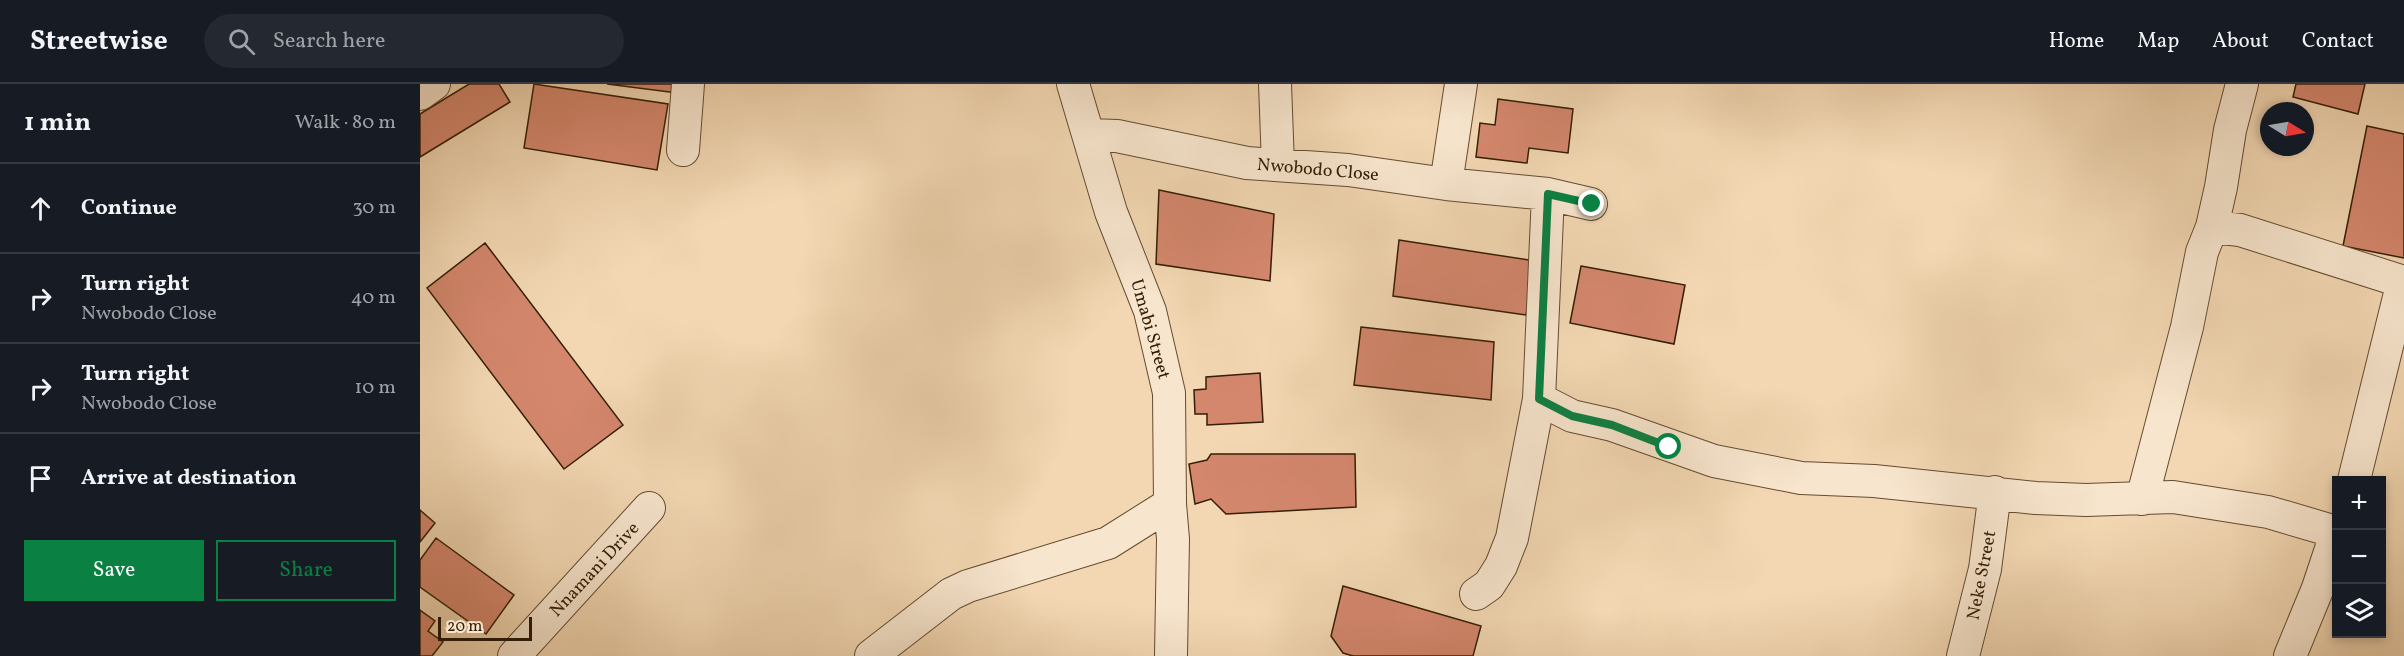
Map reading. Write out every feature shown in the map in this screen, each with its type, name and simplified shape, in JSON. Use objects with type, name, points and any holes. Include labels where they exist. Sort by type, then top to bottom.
[{"type":"street","points":[[420,94],[434,84]]},
{"type":"street","points":[[683,150],[688,84]]},
{"type":"street","name":"Umabi Street","points":[[1073,84],[1111,212],[1150,311],[1169,393],[1170,504],[1173,539],[1171,656]]},
{"type":"street","points":[[1275,84],[1278,165]]},
{"type":"street","points":[[1446,184],[1461,84]]},
{"type":"street","points":[[2142,499],[2187,327],[2202,252],[2212,227],[2230,130],[2242,84]]},
{"type":"street","name":"Nwobodo Close","points":[[1090,135],[1117,136],[1247,163],[1348,170],[1446,184],[1548,194],[1592,204]]},
{"type":"street","points":[[1476,594],[1489,585],[1501,566],[1512,538],[1539,399],[1548,194]]},
{"type":"street","points":[[2212,227],[2240,230],[2403,281],[2355,476]]},
{"type":"street","points":[[1539,399],[1572,416],[1612,425],[1714,461],[1801,478],[1874,481],[2086,500],[2172,497],[2268,512],[2332,531]]},
{"type":"street","name":"Neke Street","points":[[1963,656],[1985,569],[1995,492]]},
{"type":"street","points":[[871,656],[951,594],[968,586],[1108,543],[1170,504]]},
{"type":"street","name":"Nnamani Drive","points":[[514,656],[650,508]]},
{"type":"street","points":[[2290,656],[2332,546]]},
{"type":"building","points":[[469,84],[499,84],[510,102],[420,157],[420,114]]},
{"type":"building","points":[[534,84],[668,104],[657,170],[524,148]]},
{"type":"building","points":[[607,84],[679,84],[677,93]]},
{"type":"building","points":[[2296,84],[2365,84],[2358,114],[2293,97]]},
{"type":"building","points":[[1498,99],[1573,109],[1568,153],[1529,148],[1527,163],[1476,157],[1480,123],[1495,125]]},
{"type":"building","points":[[2367,126],[2404,134],[2404,258],[2343,246]]},
{"type":"building","points":[[1159,190],[1274,214],[1270,281],[1156,264]]},
{"type":"building","points":[[1399,240],[1535,261],[1526,315],[1393,296]]},
{"type":"building","points":[[485,243],[623,425],[564,469],[427,288]]},
{"type":"building","points":[[1581,266],[1685,285],[1674,344],[1570,323]]},
{"type":"building","points":[[1361,327],[1494,342],[1491,400],[1354,385]]},
{"type":"building","points":[[1260,373],[1263,422],[1207,425],[1207,414],[1195,414],[1194,390],[1206,389],[1206,377]]},
{"type":"building","points":[[1211,454],[1355,454],[1356,507],[1226,514],[1211,499],[1195,504],[1189,464],[1207,460]]},
{"type":"building","points":[[420,510],[435,523],[420,542]]},
{"type":"building","points":[[436,538],[514,595],[486,634],[420,587],[420,560]]},
{"type":"building","points":[[1343,586],[1481,626],[1473,656],[1353,656],[1343,653],[1331,636]]},
{"type":"building","points":[[420,610],[435,621],[428,631],[443,642],[432,656],[420,656]]},
{"type":"route","points":[[1592,204],[1548,194],[1539,399],[1572,416],[1612,425],[1669,447]]}]
